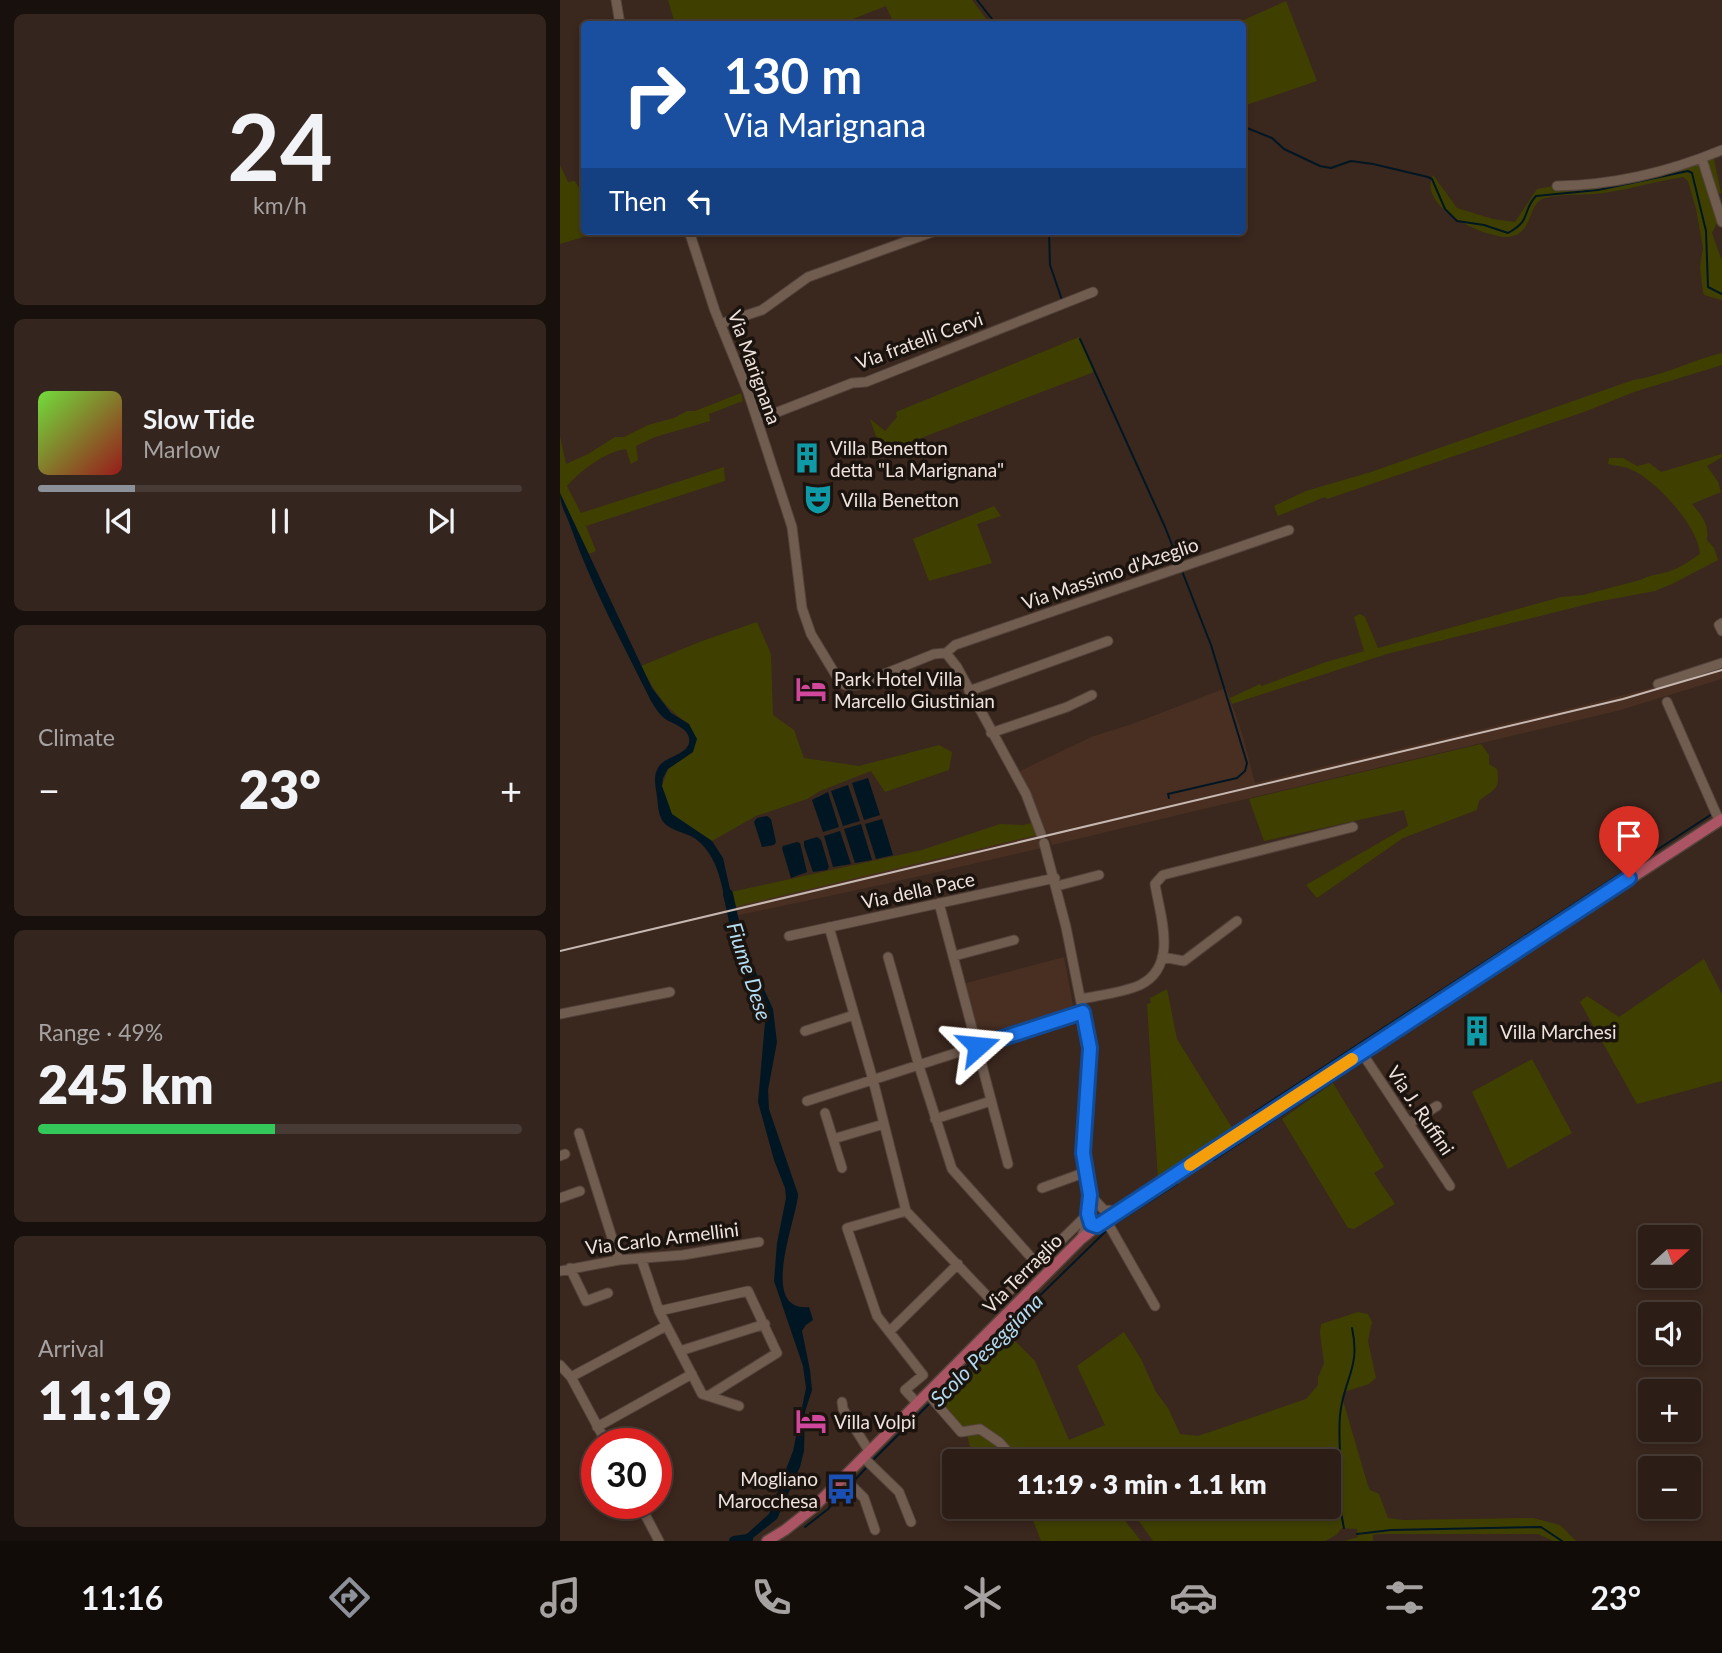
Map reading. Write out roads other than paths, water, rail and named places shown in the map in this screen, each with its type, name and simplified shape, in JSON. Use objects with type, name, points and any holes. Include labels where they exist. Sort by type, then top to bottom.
[{"type":"main road","name":"Via Terraglio","points":[[767,1541],[848,1482],[915,1401],[931,1397],[1081,1239],[1106,1225],[1120,1211],[1718,816]]},
{"type":"street","points":[[617,0],[620,21]]},
{"type":"street","points":[[1557,186],[1586,186],[1636,178],[1702,159],[1722,150]]},
{"type":"street","points":[[1702,159],[1722,222]]},
{"type":"street","name":"Via Marignana","points":[[690,235],[720,324],[738,364],[792,527],[802,608],[816,643],[840,682],[845,685],[857,685],[934,654],[946,653]]},
{"type":"street","points":[[720,324],[762,310],[808,277],[924,235]]},
{"type":"street","name":"Via fratelli Cervi","points":[[757,420],[852,383],[866,382],[1093,292]]},
{"type":"street","name":"Via Massimo d'Azeglio","points":[[946,653],[955,645],[1289,530]]},
{"type":"street","points":[[1722,623],[1719,625],[1722,631]]},
{"type":"street","points":[[969,691],[1108,641]]},
{"type":"street","points":[[946,653],[957,667],[1026,794],[1043,838],[1090,1048],[1083,1153],[1086,1172],[1098,1220],[1106,1225],[1155,1306]]},
{"type":"street","points":[[1658,684],[1722,663]]},
{"type":"street","points":[[991,733],[1067,707],[1093,695]]},
{"type":"street","points":[[1667,702],[1718,816]]},
{"type":"street","points":[[1081,999],[1139,986],[1149,980],[1157,970],[1164,951],[1163,925],[1155,884],[1163,874],[1353,827]]},
{"type":"street","points":[[1053,881],[1099,875]]},
{"type":"street","name":"Via della Pace","points":[[789,936],[1053,881]]},
{"type":"street","points":[[939,903],[1008,1164]]},
{"type":"street","points":[[1163,957],[1184,961],[1237,922]]},
{"type":"street","points":[[829,928],[873,1080],[906,1211],[992,1300],[1000,1300],[1088,1214]]},
{"type":"street","points":[[954,956],[1014,940]]},
{"type":"street","points":[[888,957],[947,1158],[958,1177],[1037,1264]]},
{"type":"street","points":[[560,1014],[670,992]]},
{"type":"street","points":[[807,1101],[1083,1012]]},
{"type":"street","points":[[804,1031],[854,1015]]},
{"type":"street","name":"Via J. Ruffini","points":[[1362,1053],[1450,1186]]},
{"type":"street","points":[[935,1119],[991,1101]]},
{"type":"street","points":[[1410,1123],[1437,1106]]},
{"type":"street","points":[[824,1113],[842,1168]]},
{"type":"street","points":[[833,1139],[884,1124]]},
{"type":"street","points":[[579,1133],[620,1260]]},
{"type":"street","points":[[1042,1188],[1086,1172]]},
{"type":"street","points":[[560,1198],[579,1191]]},
{"type":"street","points":[[1092,1197],[1104,1210],[1120,1211]]},
{"type":"street","points":[[1081,1239],[1092,1197]]},
{"type":"street","points":[[906,1211],[847,1228],[877,1316],[923,1375],[905,1390],[915,1401]]},
{"type":"street","points":[[1088,1214],[1091,1224],[1106,1225]]},
{"type":"street","name":"Via Carlo Armellini","points":[[560,1271],[620,1260],[683,1255],[759,1242]]},
{"type":"street","points":[[641,1258],[659,1311],[702,1394],[739,1406]]},
{"type":"street","points":[[891,1331],[958,1264]]},
{"type":"street","name":"Via Carlo Armellini","points":[[570,1268],[586,1301],[608,1293]]},
{"type":"street","points":[[659,1311],[748,1291],[778,1353],[708,1396]]},
{"type":"street","points":[[680,1351],[765,1324]]},
{"type":"street","points":[[571,1377],[666,1326]]},
{"type":"street","points":[[560,1365],[571,1377],[597,1427],[692,1374]]},
{"type":"street","points":[[931,1397],[961,1432],[980,1429],[1005,1449]]},
{"type":"street","points":[[842,1402],[868,1459],[899,1492],[911,1522]]},
{"type":"street","points":[[848,1482],[864,1498],[875,1530]]},
{"type":"street","points":[[647,1519],[659,1541]]},
{"type":"water","points":[[560,493],[652,688],[671,713],[689,724],[697,739],[693,752],[668,769],[662,786],[672,814],[712,841],[723,858],[734,907],[727,908],[718,871],[710,854],[693,837],[672,829],[661,818],[656,773],[660,765],[686,748],[689,744],[688,734],[662,716],[651,701],[588,572],[562,507]]},
{"type":"water","points":[[868,778],[880,815],[864,820],[852,783]]},
{"type":"water","points":[[848,785],[860,821],[843,826],[831,791]]},
{"type":"water","points":[[828,792],[839,827],[823,832],[812,800]]},
{"type":"water","points":[[767,816],[771,819],[776,842],[774,845],[762,847],[754,822],[757,818]]},
{"type":"water","points":[[882,819],[893,855],[876,859],[865,824]]},
{"type":"water","points":[[861,824],[872,860],[855,863],[844,829]]},
{"type":"water","points":[[840,831],[851,864],[833,867],[824,836]]},
{"type":"water","points":[[817,837],[821,840],[829,867],[827,870],[813,872],[804,841]]},
{"type":"water","points":[[800,843],[807,872],[791,878],[782,848]]},
{"type":"water","points":[[737,915],[749,957],[773,1009],[777,1042],[768,1090],[769,1109],[798,1194],[784,1261],[785,1295],[794,1304],[809,1307],[813,1320],[802,1331],[812,1390],[805,1412],[804,1451],[800,1467],[777,1519],[749,1541],[739,1541],[769,1514],[793,1451],[806,1388],[803,1366],[774,1281],[777,1243],[786,1198],[785,1188],[774,1160],[758,1102],[765,1022],[759,1001],[742,976],[739,965],[738,942],[734,937],[730,917]]},
{"type":"waterway","name":"Scolo Peseggiana","points":[[977,0],[994,21]]},
{"type":"waterway","name":"Scolo Peseggiana","points":[[1246,128],[1272,138],[1284,149],[1320,166],[1331,168],[1351,161],[1428,177],[1432,179],[1445,209],[1457,221],[1484,225],[1508,233],[1521,224],[1536,196],[1598,190],[1688,171],[1692,173],[1706,231],[1708,287],[1722,294]]},
{"type":"waterway","points":[[1049,235],[1050,265],[1062,300]]},
{"type":"waterway","points":[[1080,339],[1180,565]]},
{"type":"waterway","points":[[1169,798],[1168,794],[1237,778],[1245,771],[1247,763],[1211,645],[1182,571]]},
{"type":"waterway","name":"Scolo Peseggiana","points":[[1253,1113],[1712,814]]},
{"type":"waterway","name":"Fiume Dese","points":[[728,894],[736,930]]},
{"type":"waterway","name":"Scolo Peseggiana","points":[[1214,1160],[1362,1062]]},
{"type":"waterway","name":"Scolo Peseggiana","points":[[1113,1225],[1177,1184]]},
{"type":"waterway","name":"Scolo Peseggiana","points":[[935,1398],[1106,1231]]},
{"type":"waterway","points":[[1344,1528],[1340,1501],[1340,1420],[1354,1361],[1352,1328]]},
{"type":"waterway","name":"Scolo Peseggiana","points":[[873,1460],[931,1402]]},
{"type":"waterway","name":"Scolo Peseggiana","points":[[852,1483],[867,1467]]},
{"type":"waterway","name":"Scolo Peseggiana","points":[[805,1527],[828,1509],[848,1487]]},
{"type":"waterway","points":[[1357,1534],[1391,1530],[1541,1527],[1562,1541]]},
{"type":"waterway","name":"Fiume Dese","points":[[734,1541],[748,1539]]},
{"type":"railway","points":[[560,951],[1623,699],[1722,670]]},
{"type":"place","name":"Villa Benetton detta \"La Marignana\"","points":[[807,458]]},
{"type":"place","name":"Villa Benetton","points":[[818,499]]},
{"type":"place","name":"Park Hotel Villa Marcello Giustinian","points":[[811,689]]},
{"type":"place","name":"Villa Marchesi","points":[[1477,1031]]},
{"type":"place","name":"Villa Volpi","points":[[811,1421]]},
{"type":"place","name":"Mogliano Marocchesa","points":[[841,1489]]}]
